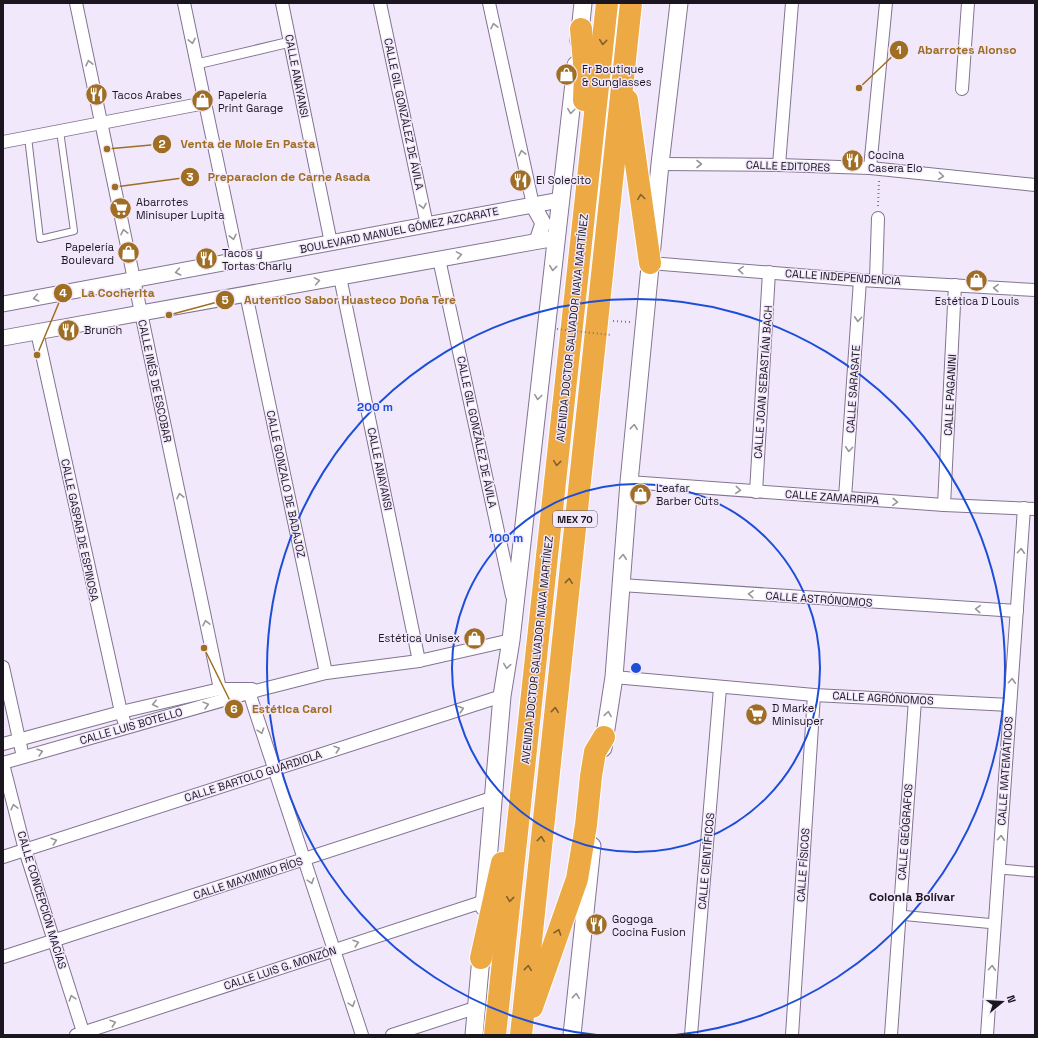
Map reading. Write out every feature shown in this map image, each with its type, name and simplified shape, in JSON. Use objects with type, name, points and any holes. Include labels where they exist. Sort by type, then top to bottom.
[{"type":"highway","name":"AVENIDA DOCTOR SALVADOR NAVA MARTÍNEZ","points":[[495,1035],[607,3]]},
{"type":"highway","name":"AVENIDA DOCTOR SALVADOR NAVA MARTÍNEZ","points":[[522,1035],[631,3]]},
{"type":"highway","points":[[579,256],[585,74],[581,29]]},
{"type":"highway","points":[[623,68],[650,263]]},
{"type":"highway","points":[[522,1035],[576,879],[586,825],[595,752],[604,737]]},
{"type":"highway","points":[[481,958],[509,837],[520,806]]},
{"type":"main road","points":[[474,1035],[478,1007],[492,798],[502,696],[511,640],[583,3]]},
{"type":"main road","points":[[572,1035],[604,737],[614,677],[629,482],[644,324],[660,164],[679,3]]},
{"type":"street","name":"CALLE INÉS DE ESCOBAR","points":[[76,3],[220,689]]},
{"type":"street","points":[[184,3],[238,260]]},
{"type":"street","name":"CALLE ANAYANSI","points":[[282,3],[331,243]]},
{"type":"street","name":"CALLE GIL GONZÁLEZ DE ÁVILA","points":[[380,3],[427,225]]},
{"type":"street","points":[[489,3],[533,205],[543,223],[537,241]]},
{"type":"street","points":[[779,165],[792,3]]},
{"type":"street","points":[[875,169],[886,3]]},
{"type":"street","points":[[962,89],[968,3]]},
{"type":"street","points":[[197,64],[290,42]]},
{"type":"street","points":[[3,142],[205,103]]},
{"type":"street","name":"CALLE EDITORES","points":[[660,164],[779,165],[875,169],[1035,185]]},
{"type":"street","name":"BOULEVARD MANUEL GÓMEZ AZCARATE","points":[[3,304],[560,200]]},
{"type":"street","points":[[876,280],[878,218]]},
{"type":"street","points":[[3,338],[556,238]]},
{"type":"street","name":"CALLE GIL GONZÁLEZ DE ÁVILA","points":[[439,259],[514,605]]},
{"type":"street","name":"CALLE INDEPENDENCIA","points":[[650,263],[860,280],[1035,290]]},
{"type":"street","name":"CALLE JOAN SEBASTIÁN BACH","points":[[756,492],[770,272]]},
{"type":"street","name":"CALLE ANAYANSI","points":[[340,277],[419,661]]},
{"type":"street","name":"CALLE SARASATE","points":[[845,498],[860,280]]},
{"type":"street","name":"CALLE PAGANINI","points":[[944,505],[955,285]]},
{"type":"street","name":"CALLE GONZALO DE BADAJOZ","points":[[246,294],[326,673]]},
{"type":"street","name":"CALLE GASPAR DE ESPINOSA","points":[[37,332],[121,712],[126,727]]},
{"type":"street","name":"CALLE ZAMARRIPA","points":[[629,482],[944,505],[1030,508]]},
{"type":"street","name":"CALLE MATEMÁTICOS","points":[[987,1035],[1017,611],[1030,508]]},
{"type":"street","name":"CALLE ASTRÓNOMOS","points":[[621,585],[1017,611]]},
{"type":"street","name":"CALLE LUIS BOTELLO","points":[[3,764],[252,691],[326,673],[419,661],[511,640]]},
{"type":"street","points":[[3,667],[23,757]]},
{"type":"street","name":"CALLE AGRÓNOMOS","points":[[614,677],[720,688],[814,695],[1010,705]]},
{"type":"street","name":"CALLE CIENTÍFICOS","points":[[691,1035],[720,688]]},
{"type":"street","name":"CALLE LUIS BOTELLO","points":[[3,744],[18,738],[220,689],[252,691]]},
{"type":"street","points":[[252,691],[273,770],[362,1035]]},
{"type":"street","name":"CALLE FÍSICOS","points":[[792,1035],[814,695]]},
{"type":"street","name":"CALLE BARTOLO GUARDIOLA","points":[[3,857],[502,696]]},
{"type":"street","name":"CALLE GEÓGRAFOS","points":[[891,1035],[915,700]]},
{"type":"street","name":"CALLE CONCEPCIÓN MACÍAS","points":[[3,764],[25,850],[54,941],[81,1034]]},
{"type":"street","name":"CALLE MAXIMINO RÍOS","points":[[3,957],[492,798]]},
{"type":"street","points":[[999,869],[1035,872]]},
{"type":"street","name":"CALLE LUIS G. MONZÓN","points":[[81,1034],[485,901]]},
{"type":"street","points":[[899,916],[995,924]]},
{"type":"street","points":[[392,1035],[478,1007]]},
{"type":"lane","points":[[28,137],[40,239],[74,231],[60,131]]},
{"type":"path","points":[[875,169],[878,218]]},
{"type":"path","points":[[612,321],[644,324]]},
{"type":"path","points":[[557,329],[611,335]]},
{"type":"place","name":"Fr Boutique & Sunglasses","points":[[567,75]]},
{"type":"place","name":"Abarrotes Alonso","points":[[859,88]]},
{"type":"place","name":"Tacos Arabes","points":[[96,95]]},
{"type":"place","name":"Papelería Print Garage","points":[[203,101]]},
{"type":"place","name":"Venta de Mole En Pasta","points":[[107,149]]},
{"type":"place","name":"Cocina Casera Elo","points":[[853,161]]},
{"type":"place","name":"El Solecito","points":[[521,180]]},
{"type":"place","name":"Preparacion de Carne Asada","points":[[115,187]]},
{"type":"place","name":"Abarrotes Minisuper Lupita","points":[[120,208]]},
{"type":"place","name":"Papelería Boulevard","points":[[129,253]]},
{"type":"place","name":"Tacos y Tortas Charly","points":[[206,259]]},
{"type":"place","name":"Estética D Louis","points":[[977,281]]},
{"type":"place","name":"Autentico Sabor Huasteco Doña Tere","points":[[169,315]]},
{"type":"place","name":"Brunch","points":[[68,330]]},
{"type":"place","name":"La Cocherita","points":[[37,355]]},
{"type":"place","name":"Leafar Barber Cuts","points":[[640,494]]},
{"type":"place","name":"Estética Unisex","points":[[475,638]]},
{"type":"place","name":"Estética Carol","points":[[204,648]]},
{"type":"place","name":"D Marke Minisuper","points":[[756,714]]},
{"type":"place","name":"Gogoga Cocina Fusion","points":[[597,925]]},
{"type":"district","name":"Colonia Bolívar","points":[[912,897]]}]
